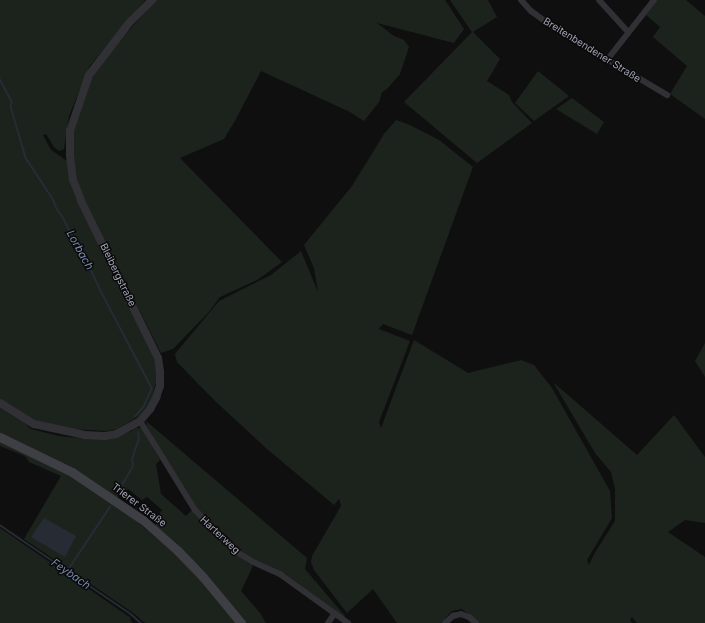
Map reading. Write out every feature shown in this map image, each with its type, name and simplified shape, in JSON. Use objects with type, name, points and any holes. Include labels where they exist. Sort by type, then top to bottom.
[{"type":"main road","name":"Trierer Straße","points":[[0,437],[72,472],[137,515],[183,556],[203,577],[241,623]]},
{"type":"street","name":"Bleibergstraße","points":[[0,403],[34,424],[86,435],[105,436],[116,434],[140,421],[150,409],[160,386],[158,358],[82,203],[73,180],[70,154],[70,131],[89,75],[129,23],[152,0]]},
{"type":"street","name":"Breitenbendener Straße","points":[[521,0],[531,11],[553,27],[667,95]]},
{"type":"street","points":[[599,0],[628,32]]},
{"type":"street","points":[[607,60],[654,0]]},
{"type":"street","name":"Harterweg","points":[[140,421],[194,510],[235,551],[253,562],[280,574],[348,623]]},
{"type":"street","points":[[328,623],[335,613]]},
{"type":"street","points":[[445,623],[453,616],[461,614],[469,617],[476,623]]},
{"type":"shaded area","points":[[0,0],[145,0],[89,67],[69,116],[64,149],[59,151],[54,147],[46,134],[43,135],[51,150],[67,161],[73,191],[79,206],[151,350],[156,366],[156,382],[152,399],[139,416],[117,429],[107,431],[70,429],[29,419],[0,399]]},
{"type":"shaded area","points":[[156,0],[445,0],[464,29],[454,43],[377,23],[394,36],[404,40],[409,47],[400,74],[387,89],[382,92],[379,102],[364,121],[350,112],[261,71],[224,139],[180,158],[282,262],[257,280],[220,297],[208,313],[173,349],[161,353],[85,202],[77,179],[73,153],[74,128],[91,79],[110,52]]},
{"type":"shaded area","points":[[450,0],[488,0],[497,17],[473,32],[500,59],[487,81],[509,95],[512,102],[532,123],[477,163],[404,102],[472,32]]},
{"type":"shaded area","points":[[657,0],[686,0],[705,16],[705,119],[670,94],[687,66],[653,37],[660,27],[646,15]]},
{"type":"shaded area","points":[[538,71],[569,96],[534,121],[515,103]]},
{"type":"shaded area","points":[[572,98],[604,122],[597,134],[556,109]]},
{"type":"shaded area","points":[[396,120],[410,125],[439,140],[473,167],[412,335],[383,324],[379,329],[410,341],[379,422],[381,428],[414,340],[468,373],[521,360],[534,365],[552,388],[610,491],[612,518],[587,560],[589,565],[594,554],[615,521],[615,489],[611,472],[595,453],[553,382],[637,455],[674,415],[705,457],[705,523],[685,520],[668,532],[705,557],[705,623],[637,623],[632,617],[630,620],[632,623],[479,623],[462,609],[452,611],[441,623],[397,623],[373,589],[347,613],[314,570],[311,562],[312,556],[341,506],[339,499],[334,505],[267,449],[214,400],[177,362],[175,354],[219,301],[271,275],[301,251],[318,292],[314,268],[304,245],[352,186],[384,134]]},
{"type":"shaded area","points":[[705,343],[705,377],[695,361]]},
{"type":"shaded area","points":[[0,408],[25,423],[31,429],[59,436],[86,439],[107,438],[130,432],[136,428],[142,428],[160,460],[156,464],[161,494],[186,516],[192,510],[235,553],[253,566],[241,591],[260,613],[266,623],[245,623],[156,527],[155,520],[162,510],[147,497],[142,500],[128,489],[117,498],[75,470],[0,434]]},
{"type":"shaded area","points":[[146,421],[307,558],[305,569],[345,616],[344,617],[287,575],[261,564],[237,550],[195,508],[170,469],[147,426]]},
{"type":"shaded area","points":[[0,441],[68,474],[121,508],[202,579],[237,623],[145,623],[132,612],[24,539],[61,476],[29,462],[25,456],[0,446]]},
{"type":"shaded area","points":[[44,518],[76,536],[65,557],[31,537]]},
{"type":"shaded area","points":[[0,528],[131,618],[130,620],[133,623],[0,623]]},
{"type":"waterway","name":"Lorbach","points":[[0,79],[12,102],[11,107],[26,158],[53,199],[71,234],[78,242],[102,293],[151,386],[152,389],[144,407],[135,417]]},
{"type":"waterway","name":"Lorbach","points":[[117,494],[133,466],[132,459],[139,439],[138,433]]},
{"type":"waterway","name":"Lorbach","points":[[68,570],[110,507]]},
{"type":"waterway","name":"Feybach","points":[[0,525],[131,614],[141,623]]}]
